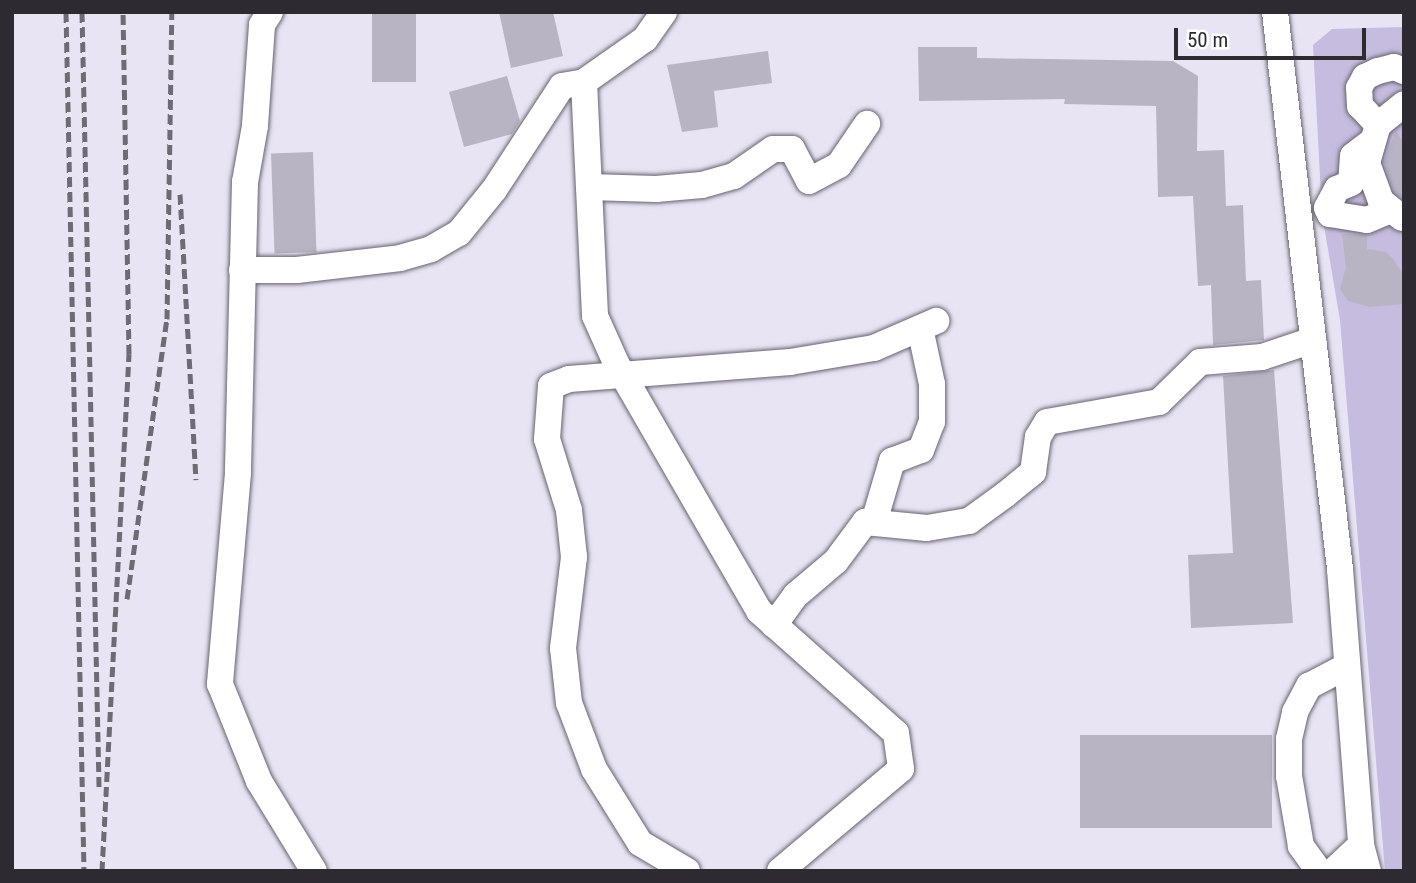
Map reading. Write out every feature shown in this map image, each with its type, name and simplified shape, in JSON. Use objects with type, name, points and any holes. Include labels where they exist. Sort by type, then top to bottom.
[{"type":"street","points":[[270,12],[262,25],[256,126],[245,182],[237,473],[220,684],[259,781],[314,871]]},
{"type":"street","points":[[242,271],[307,269],[400,258],[431,249],[459,233],[494,190],[562,86],[583,82],[645,39],[664,12]]},
{"type":"street","points":[[1275,12],[1347,666],[1361,845],[1368,871]]},
{"type":"street","points":[[1390,121],[1360,106],[1359,88],[1365,77],[1378,71],[1394,67],[1404,71]]},
{"type":"street","points":[[583,82],[595,316],[622,374],[759,611],[896,733],[901,769],[780,871]]},
{"type":"street","points":[[1327,208],[1338,189],[1351,183],[1353,156],[1390,121]]},
{"type":"street","points":[[1327,208],[1330,214],[1367,220],[1397,214],[1371,183],[1390,121]]},
{"type":"street","points":[[589,187],[656,189],[702,185],[734,176],[773,149],[792,149],[809,181],[839,164],[867,124]]},
{"type":"street","points":[[1298,209],[1327,208]]},
{"type":"street","points":[[687,871],[640,843],[594,769],[569,703],[563,648],[574,557],[569,510],[547,439],[551,386],[569,379],[790,362],[874,348],[928,325],[933,422],[920,450],[892,461],[874,522]]},
{"type":"street","points":[[774,625],[796,595],[835,561],[865,522],[927,528],[969,521],[1033,472],[1038,437],[1047,422],[1159,402],[1200,362],[1262,357],[1313,340]]},
{"type":"street","points":[[1319,871],[1301,846],[1289,776],[1289,739],[1295,712],[1309,686],[1347,666]]},
{"type":"street","points":[[1333,871],[1361,845]]},
{"type":"shaded area","points":[[1404,27],[1404,871],[1385,871],[1340,320],[1322,214],[1313,45],[1332,29]]},
{"type":"building","points":[[372,12],[416,12],[416,82],[372,82]]},
{"type":"building","points":[[499,12],[553,12],[563,56],[511,68]]},
{"type":"building","points":[[918,47],[977,47],[977,58],[1173,61],[1198,76],[1197,151],[1224,150],[1226,206],[1243,205],[1246,281],[1261,280],[1264,340],[1213,345],[1211,285],[1198,286],[1193,196],[1158,197],[1156,106],[1064,104],[1065,99],[919,101]]},
{"type":"building","points":[[768,51],[772,83],[714,91],[718,127],[682,132],[667,65]]},
{"type":"building","points":[[507,76],[520,121],[512,134],[464,147],[449,92]]},
{"type":"building","points":[[1396,131],[1404,144],[1404,199],[1394,191],[1384,162]]},
{"type":"building","points":[[313,152],[316,252],[275,253],[271,153]]},
{"type":"building","points":[[1342,234],[1367,235],[1367,249],[1386,252],[1394,260],[1404,276],[1404,304],[1369,307],[1348,301],[1340,289],[1346,267]]},
{"type":"building","points":[[1274,370],[1293,623],[1191,628],[1188,555],[1233,553],[1223,376]]},
{"type":"building","points":[[1080,735],[1272,735],[1272,828],[1080,828]]},
{"type":"railway","points":[[66,12],[84,871]]},
{"type":"railway","points":[[82,12],[99,787]]},
{"type":"railway","points":[[102,871],[129,354],[123,12]]},
{"type":"railway","points":[[127,599],[167,319],[172,12]]},
{"type":"railway","points":[[180,194],[196,480]]}]
